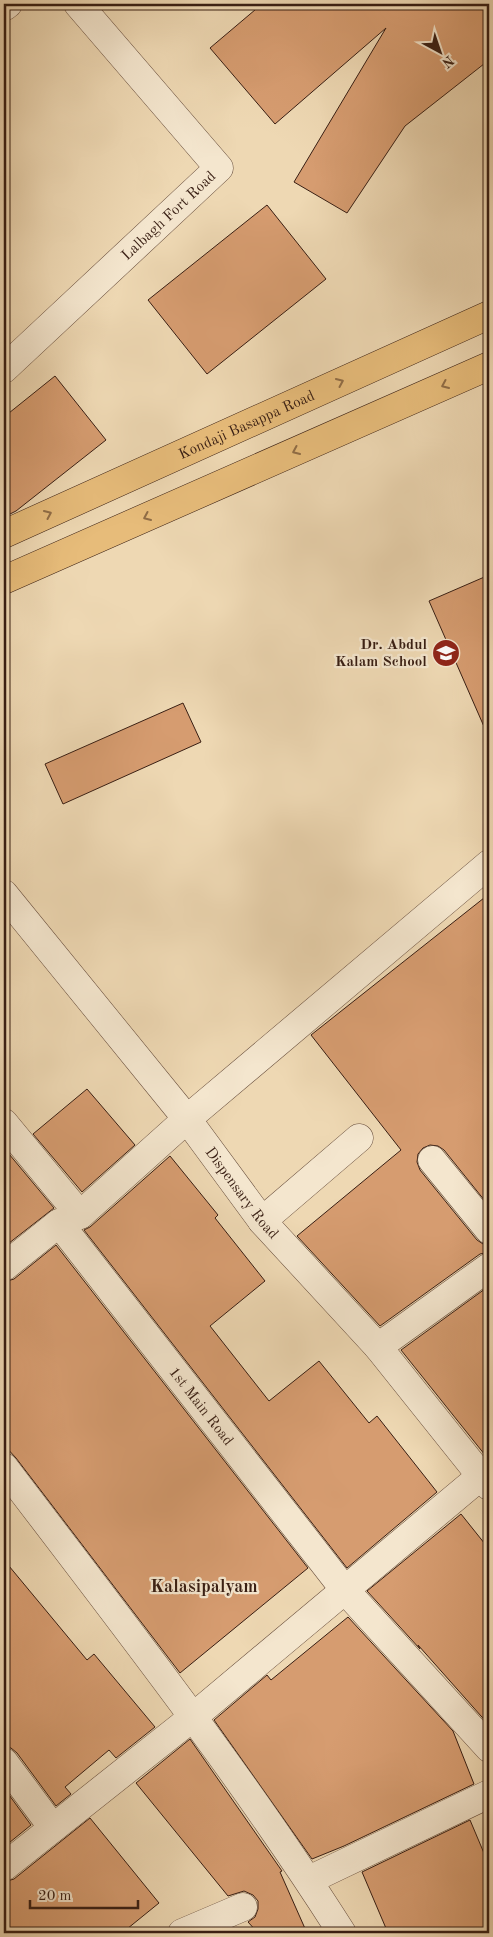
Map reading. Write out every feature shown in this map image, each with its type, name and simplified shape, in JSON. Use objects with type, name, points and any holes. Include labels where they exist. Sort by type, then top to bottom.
[{"type":"main road","name":"Kondaji Basappa Road","points":[[4,534],[489,315]]},
{"type":"main road","points":[[4,580],[489,366]]},
{"type":"street","points":[[4,7],[8,4]]},
{"type":"street","name":"Lalbagh Fort Road","points":[[4,368],[219,168],[78,4]]},
{"type":"street","points":[[4,1267],[69,1219],[489,864]]},
{"type":"street","name":"Dispensary Road","points":[[4,894],[187,1119],[262,1222],[378,1347],[485,1481]]},
{"type":"street","name":"1st Main Road","points":[[4,1123],[69,1219],[344,1589],[489,1748]]},
{"type":"street","points":[[262,1222],[359,1138]]},
{"type":"street","points":[[432,1160],[489,1230]]},
{"type":"street","points":[[378,1347],[489,1267]]},
{"type":"street","points":[[4,1467],[193,1717],[308,1880],[342,1933]]},
{"type":"street","points":[[4,1867],[193,1717],[344,1589],[485,1481]]},
{"type":"street","points":[[4,1762],[53,1828]]},
{"type":"street","points":[[308,1880],[489,1794]]},
{"type":"street","points":[[182,1933],[243,1907]]},
{"type":"building","points":[[262,4],[489,4],[489,60],[405,126],[347,213],[294,182],[386,28],[275,124],[210,48]]},
{"type":"building","points":[[267,205],[326,279],[207,374],[148,300]]},
{"type":"building","points":[[55,376],[106,440],[16,511],[4,517],[4,417]]},
{"type":"building","points":[[489,575],[489,738],[429,601]]},
{"type":"building","points":[[183,703],[201,742],[63,804],[45,764]]},
{"type":"building","points":[[489,894],[489,1206],[444,1150],[438,1146],[430,1145],[423,1148],[418,1154],[417,1162],[420,1170],[477,1240],[489,1245],[489,1252],[480,1254],[380,1326],[297,1236],[401,1150],[311,1035]]},
{"type":"building","points":[[87,1089],[135,1145],[82,1192],[33,1134]]},
{"type":"building","points":[[9,1154],[54,1208],[4,1247],[4,1159]]},
{"type":"building","points":[[170,1156],[218,1215],[215,1218],[265,1281],[210,1326],[269,1401],[319,1361],[369,1423],[377,1416],[437,1492],[347,1568],[84,1230],[90,1227]]},
{"type":"building","points":[[56,1245],[308,1568],[180,1673],[16,1458],[4,1445],[4,1282],[14,1279]]},
{"type":"building","points":[[489,1286],[489,1460],[401,1350]]},
{"type":"building","points":[[461,1514],[489,1549],[489,1725],[367,1591]]},
{"type":"building","points":[[4,1560],[87,1660],[94,1654],[155,1727],[116,1758],[109,1750],[65,1787],[71,1794],[56,1806],[17,1753],[11,1748],[4,1747]]},
{"type":"building","points":[[348,1617],[453,1731],[474,1784],[344,1846],[312,1859],[214,1720],[267,1675],[271,1680]]},
{"type":"building","points":[[190,1739],[282,1871],[280,1872],[307,1933],[258,1933],[248,1922],[255,1917],[258,1901],[253,1895],[244,1891],[228,1896],[136,1783]]},
{"type":"building","points":[[4,1788],[31,1825],[4,1847]]},
{"type":"building","points":[[90,1818],[159,1903],[122,1933],[4,1933],[4,1882],[14,1879]]},
{"type":"building","points":[[470,1820],[489,1865],[489,1933],[388,1933],[362,1872]]},
{"type":"place","name":"Dr. Abdul Kalam School","points":[[446,653]]},
{"type":"district","name":"Kalasipalyam","points":[[204,1586]]}]
